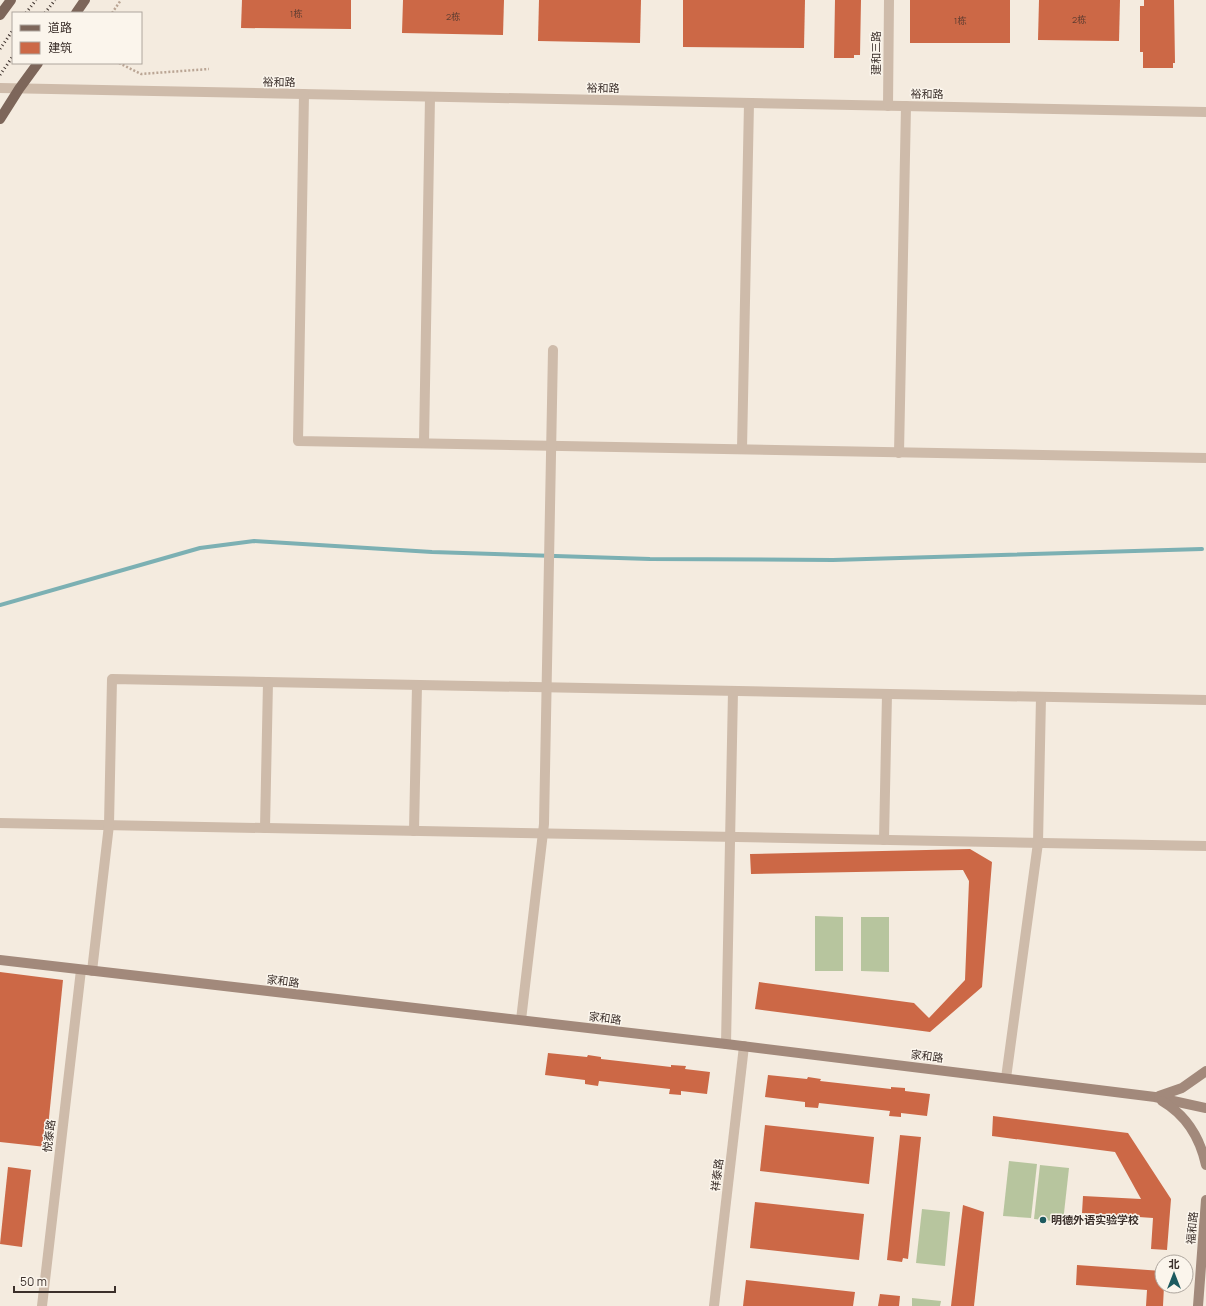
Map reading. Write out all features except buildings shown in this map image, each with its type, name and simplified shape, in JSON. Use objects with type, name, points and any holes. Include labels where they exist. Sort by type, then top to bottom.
[{"type":"main road","points":[[0,15],[11,0]]},
{"type":"main road","points":[[77,12],[85,0]]},
{"type":"main road","points":[[0,118],[37,64]]},
{"type":"street","name":"建和三路","points":[[888,106],[889,0]]},
{"type":"street","name":"裕和路","points":[[0,88],[1206,112]]},
{"type":"street","points":[[304,94],[298,441],[1206,458]]},
{"type":"street","points":[[424,443],[430,97]]},
{"type":"street","points":[[742,449],[749,103]]},
{"type":"street","points":[[899,452],[906,106]]},
{"type":"street","points":[[521,1020],[543,833],[553,350]]},
{"type":"street","points":[[92,971],[109,825],[112,679],[1206,700]]},
{"type":"street","points":[[265,828],[268,682]]},
{"type":"street","points":[[414,831],[417,685]]},
{"type":"street","points":[[726,1044],[733,691]]},
{"type":"street","points":[[884,840],[887,694]]},
{"type":"street","points":[[1006,1078],[1038,843],[1041,697]]},
{"type":"street","points":[[0,823],[1206,846]]},
{"type":"street","name":"家和路","points":[[0,960],[744,1046],[1006,1078],[1156,1097],[1206,1108]]},
{"type":"street","name":"悦泰路","points":[[42,1306],[81,970]]},
{"type":"street","name":"祥泰路","points":[[714,1306],[744,1046]]},
{"type":"street","points":[[1156,1097],[1182,1088],[1206,1071]]},
{"type":"street","points":[[1156,1097],[1180,1114],[1190,1126],[1198,1139],[1206,1165]]},
{"type":"street","name":"福和路","points":[[1198,1306],[1206,1200]]},
{"type":"path","points":[[113,12],[121,0]]},
{"type":"path","points":[[121,64],[141,74],[209,69]]},
{"type":"green space","points":[[815,916],[843,917],[843,971],[815,971]]},
{"type":"green space","points":[[861,917],[889,917],[889,972],[861,971]]},
{"type":"green space","points":[[1009,1161],[1037,1164],[1031,1218],[1003,1216]]},
{"type":"green space","points":[[1040,1165],[1069,1168],[1063,1222],[1034,1219]]},
{"type":"green space","points":[[922,1209],[950,1212],[945,1266],[916,1263]]},
{"type":"green space","points":[[912,1298],[941,1301],[940,1306],[912,1306]]},
{"type":"waterway","points":[[0,605],[200,548],[254,541],[432,552],[650,559],[833,560],[1202,549]]},
{"type":"railway","points":[[27,12],[36,0]]},
{"type":"railway","points":[[46,12],[55,0]]},
{"type":"railway","points":[[0,49],[12,31]]},
{"type":"railway","points":[[0,75],[12,57]]},
{"type":"place","name":"明德外语实验学校","points":[[1043,1220]]}]
